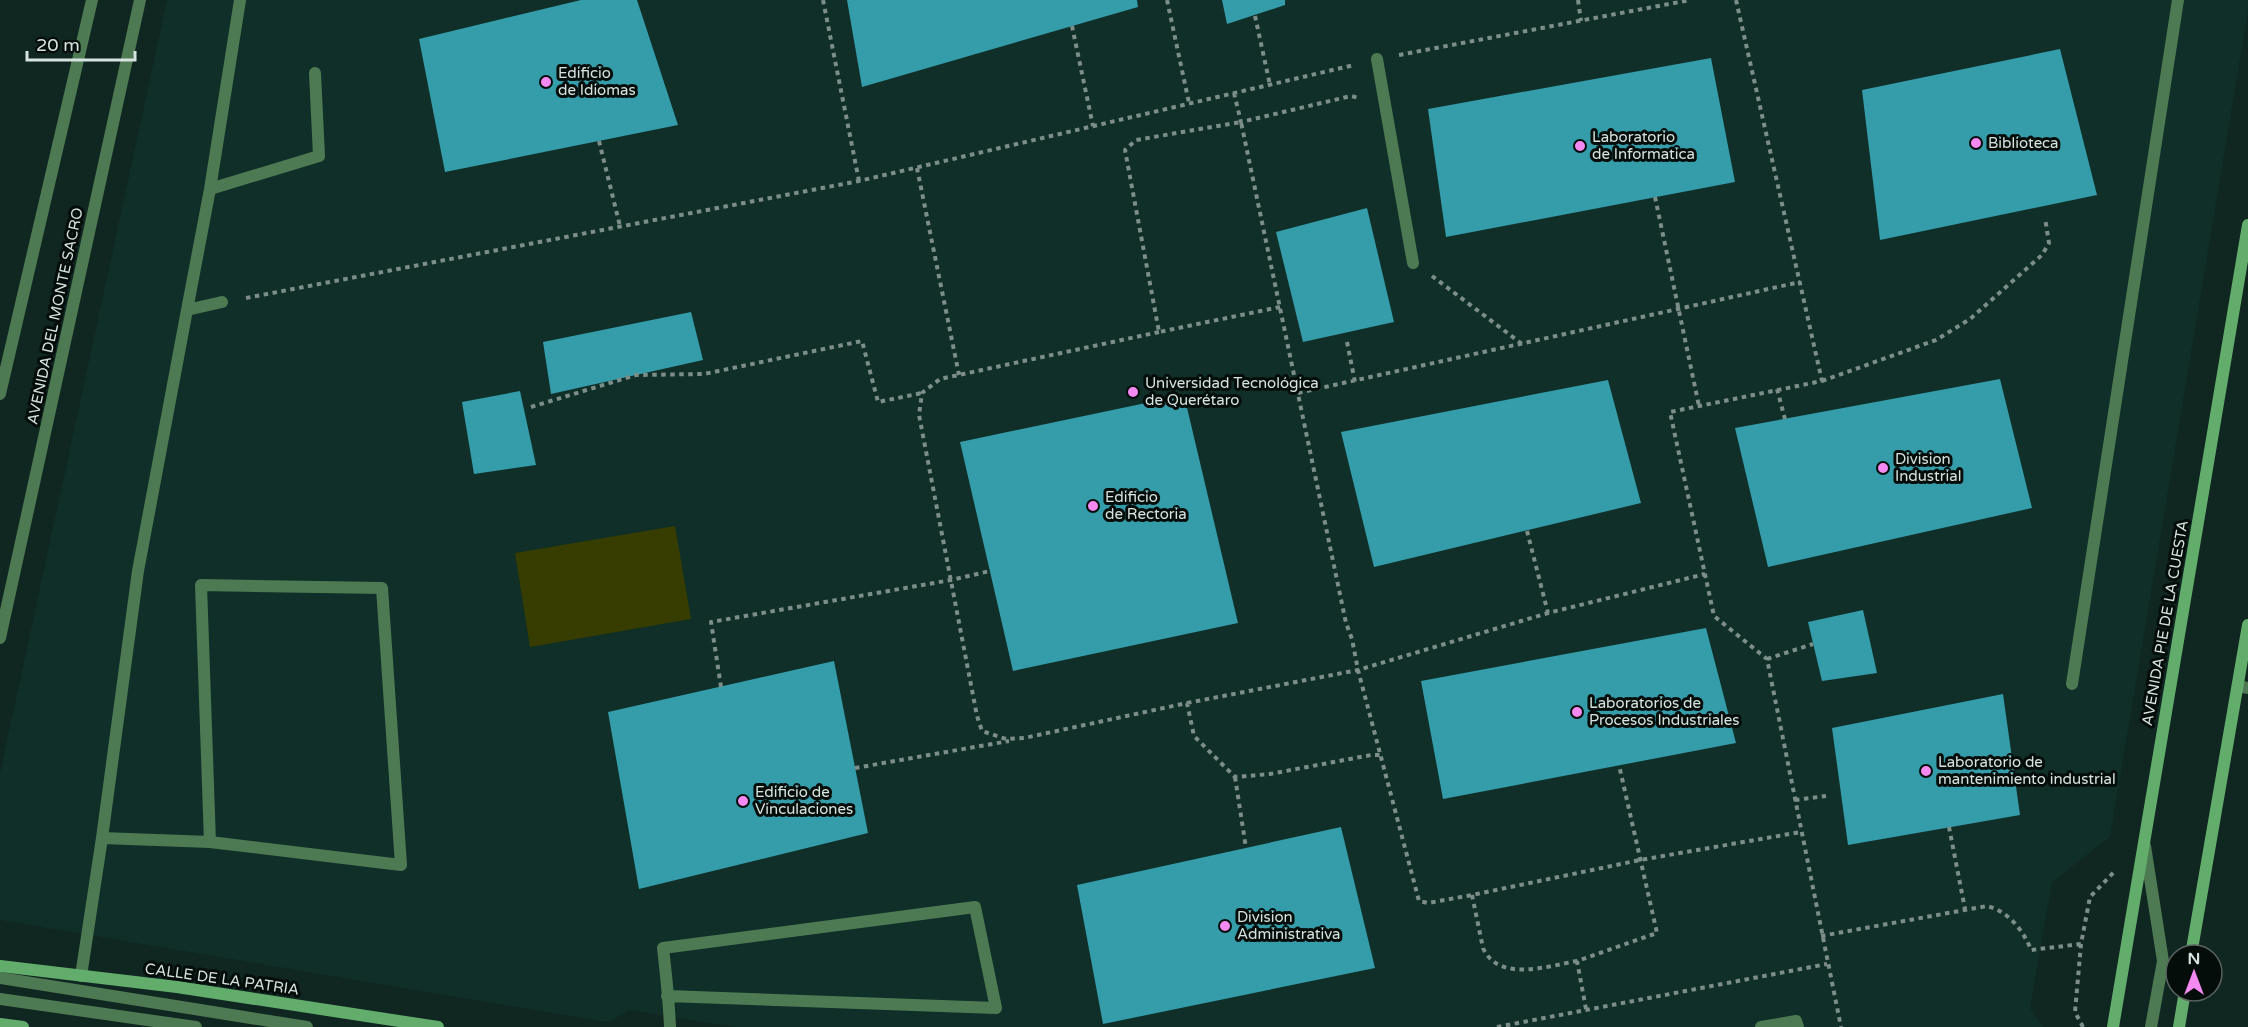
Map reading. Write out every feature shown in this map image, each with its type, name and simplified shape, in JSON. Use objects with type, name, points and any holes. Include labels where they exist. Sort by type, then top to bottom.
[{"type":"main road","name":"AVENIDA PIE DE LA CUESTA","points":[[2113,1027],[2248,225]]},
{"type":"main road","points":[[2193,943],[2243,687],[2248,626]]},
{"type":"main road","name":"CALLE DE LA PATRIA","points":[[0,966],[177,987],[438,1027]]},
{"type":"main road","points":[[2179,1027],[2183,1003]]},
{"type":"main road","points":[[0,1024],[23,1027]]},
{"type":"street","points":[[0,394],[92,0]]},
{"type":"street","name":"AVENIDA DEL MONTE SACRO","points":[[0,638],[140,0]]},
{"type":"street","points":[[81,976],[138,571],[210,189],[240,0]]},
{"type":"street","points":[[2072,684],[2178,0]]},
{"type":"street","points":[[1383,58],[1413,262]]},
{"type":"street","points":[[210,189],[319,156],[315,73]]},
{"type":"street","points":[[187,310],[222,302]]},
{"type":"street","points":[[102,838],[210,842],[401,865],[382,588],[201,585],[210,842]]},
{"type":"street","points":[[2144,842],[2163,961],[2151,1027]]},
{"type":"street","points":[[667,996],[996,1008],[975,907],[663,948],[667,996],[670,1027]]},
{"type":"street","points":[[0,978],[307,1027]]},
{"type":"street","points":[[0,999],[196,1027]]},
{"type":"street","points":[[1761,1027],[1796,1021],[1798,1027]]},
{"type":"path","points":[[823,0],[859,181]]},
{"type":"path","points":[[1167,0],[1190,103]]},
{"type":"path","points":[[1578,0],[1581,21]]},
{"type":"path","points":[[1383,58],[1690,0]]},
{"type":"path","points":[[1736,0],[1822,381]]},
{"type":"path","points":[[1255,16],[1270,85]]},
{"type":"path","points":[[1072,26],[1093,126]]},
{"type":"path","points":[[222,302],[859,181],[1356,64]]},
{"type":"path","points":[[1234,93],[1346,623],[1419,901],[1428,903],[1640,860],[1801,832]]},
{"type":"path","points":[[1159,332],[1125,150],[1136,140],[1241,122],[1351,96],[1364,98]]},
{"type":"path","points":[[599,141],[619,227]]},
{"type":"path","points":[[917,168],[959,375]]},
{"type":"path","points":[[1656,197],[1699,406]]},
{"type":"path","points":[[1841,1027],[1767,659],[1714,616],[1670,412],[1822,381],[1936,340],[1970,319],[2042,255],[2049,243],[2045,218]]},
{"type":"path","points":[[1298,393],[1800,282]]},
{"type":"path","points":[[531,407],[636,375],[704,374],[862,341],[878,402],[922,393],[940,379],[1280,307]]},
{"type":"path","points":[[1347,342],[1354,382]]},
{"type":"path","points":[[1777,389],[1785,419]]},
{"type":"path","points":[[922,393],[919,415],[977,716],[982,731],[1006,739],[1024,738]]},
{"type":"path","points":[[1527,531],[1548,613]]},
{"type":"path","points":[[721,687],[711,622],[951,580],[990,571]]},
{"type":"path","points":[[855,768],[1024,738],[1358,670],[1548,613],[1706,574]]},
{"type":"path","points":[[1767,659],[1813,644]]},
{"type":"path","points":[[1187,703],[1194,736],[1235,777],[1246,848]]},
{"type":"path","points":[[1235,777],[1270,774],[1371,755],[1382,755]]},
{"type":"path","points":[[1472,895],[1485,953],[1499,966],[1511,969],[1529,970],[1577,961],[1657,933],[1619,765]]},
{"type":"path","points":[[1795,800],[1826,796]]},
{"type":"path","points":[[1948,827],[1965,909]]},
{"type":"path","points":[[2083,1027],[2075,1012],[2081,944],[2090,897],[2144,842]]},
{"type":"path","points":[[1821,936],[1987,906],[1995,907],[2015,923],[2031,950],[2081,944]]},
{"type":"path","points":[[1577,961],[1586,1009]]},
{"type":"path","points":[[1497,1027],[1827,964]]},
{"type":"shaded area","name":"Universidad Tecnológica de Querétaro","points":[[167,0],[2248,0],[2110,837],[2052,882],[2030,1008],[2043,1027],[735,1027],[628,1010],[612,1021],[601,1021],[0,920],[0,773]]},
{"type":"green space","points":[[675,526],[691,619],[530,647],[515,553]]},
{"type":"building","name":"Edificio de Idiomas","points":[[581,0],[637,0],[678,125],[445,172],[419,39]]},
{"type":"building","points":[[847,0],[1137,0],[1138,7],[862,87]]},
{"type":"building","points":[[1222,0],[1285,0],[1285,5],[1227,24]]},
{"type":"building","name":"Biblioteca","points":[[2060,49],[2097,195],[1880,240],[1862,90]]},
{"type":"building","name":"Laboratorio de Informatica","points":[[1711,58],[1735,182],[1446,237],[1428,109]]},
{"type":"building","points":[[1367,208],[1394,322],[1303,342],[1276,232]]},
{"type":"building","points":[[691,312],[703,360],[551,394],[543,342]]},
{"type":"building","name":"Division Industrial","points":[[2000,379],[2032,508],[1768,567],[1735,428]]},
{"type":"building","points":[[1608,380],[1641,503],[1374,567],[1341,432]]},
{"type":"building","points":[[520,391],[536,465],[474,474],[462,402]]},
{"type":"building","name":"Edificio de Rectoria","points":[[1184,395],[1238,623],[1013,671],[960,442]]},
{"type":"building","points":[[1863,610],[1877,673],[1822,681],[1808,622]]},
{"type":"building","name":"Laboratorios de Procesos Industriales","points":[[1706,628],[1736,743],[1443,799],[1421,681]]},
{"type":"building","name":"Edificio de Vinculaciones","points":[[834,661],[868,833],[639,889],[608,712]]},
{"type":"building","name":"Laboratorio de mantenimiento industrial","points":[[2003,694],[2020,815],[1848,845],[1832,728]]},
{"type":"building","name":"Division Administrativa","points":[[1341,827],[1375,968],[1103,1024],[1077,885]]},
{"type":"place","name":"Edificio de Idiomas","points":[[546,82]]},
{"type":"place","name":"Biblioteca","points":[[1976,143]]},
{"type":"place","name":"Laboratorio de Informatica","points":[[1580,146]]},
{"type":"place","name":"Universidad Tecnológica de Querétaro","points":[[1133,392]]},
{"type":"place","name":"Division Industrial","points":[[1883,468]]},
{"type":"place","name":"Edificio de Rectoria","points":[[1093,506]]},
{"type":"place","name":"Laboratorios de Procesos Industriales","points":[[1577,712]]},
{"type":"place","name":"Laboratorio de mantenimiento industrial","points":[[1926,771]]},
{"type":"place","name":"Edificio de Vinculaciones","points":[[743,801]]},
{"type":"place","name":"Division Administrativa","points":[[1225,926]]}]
